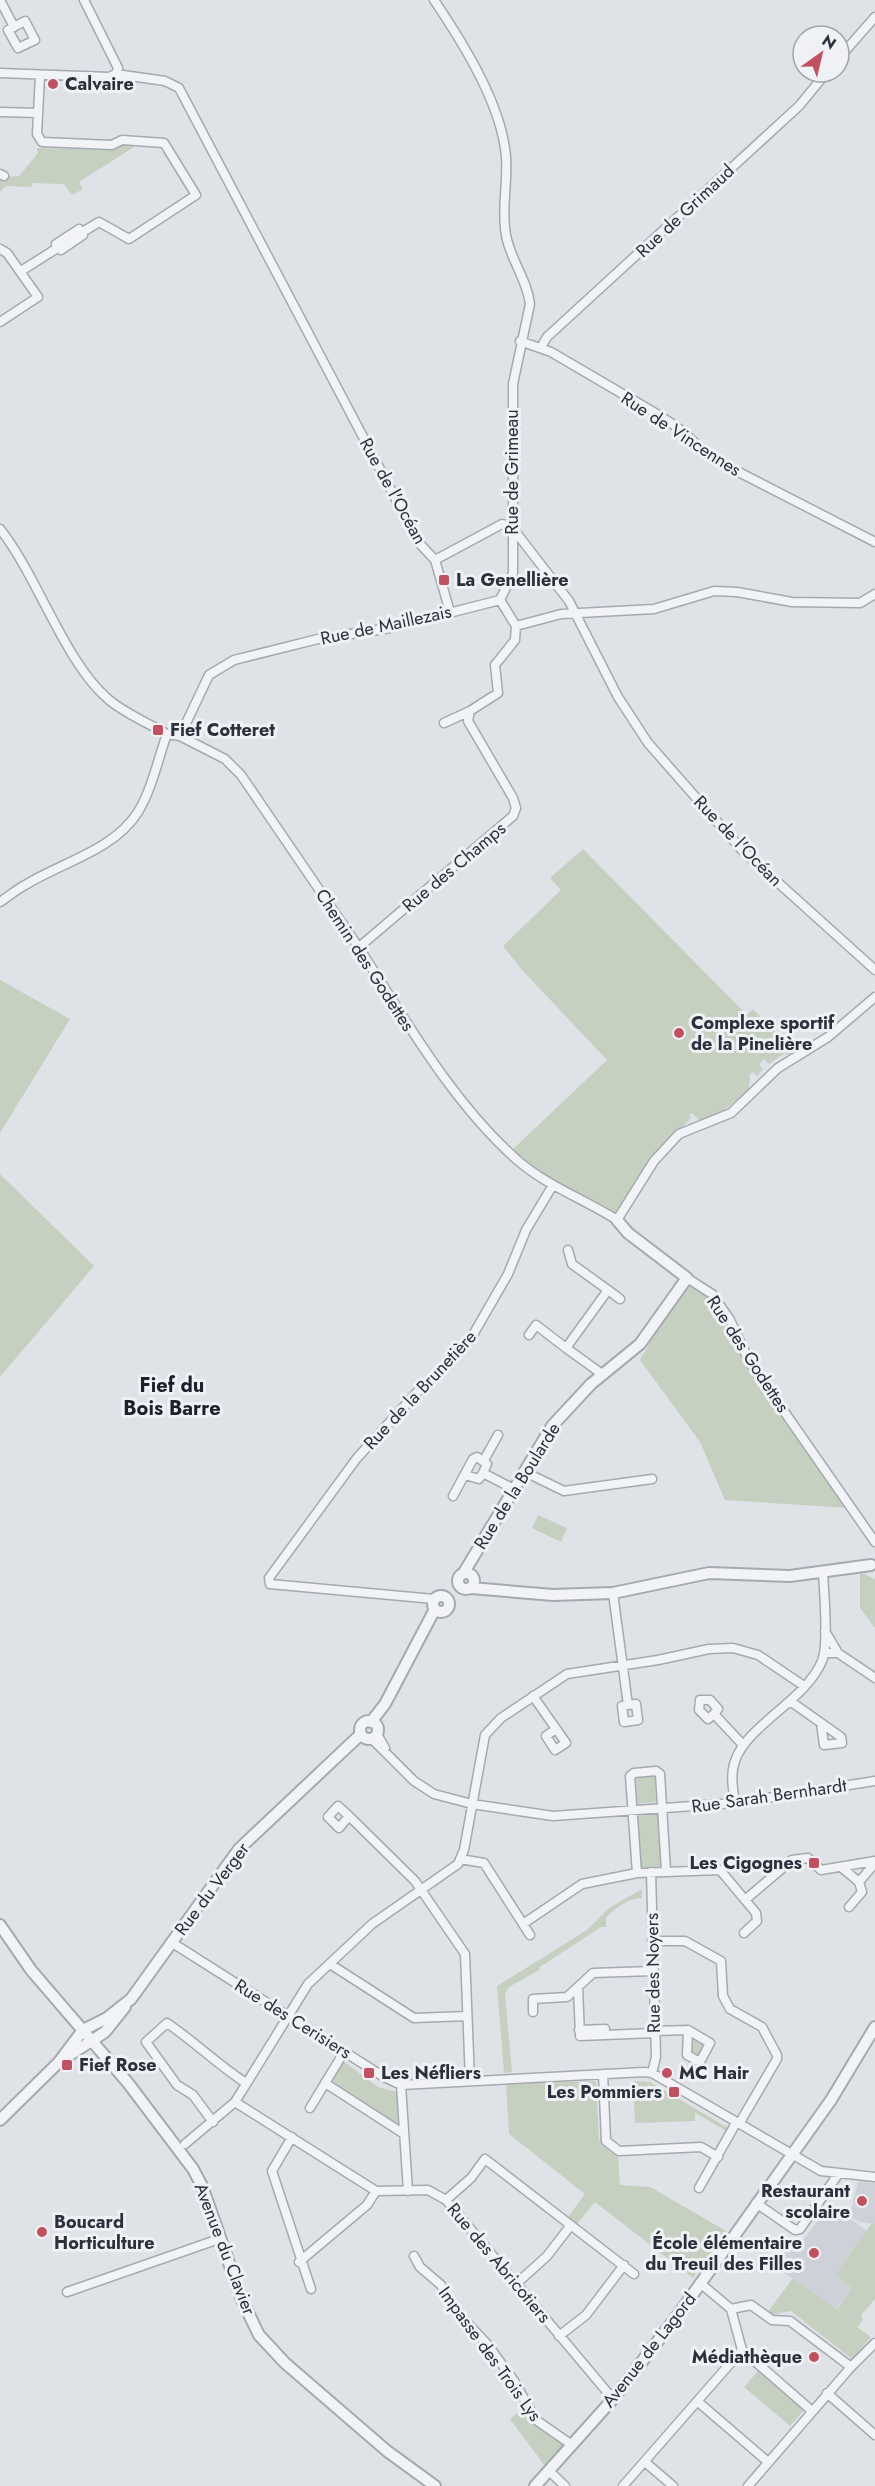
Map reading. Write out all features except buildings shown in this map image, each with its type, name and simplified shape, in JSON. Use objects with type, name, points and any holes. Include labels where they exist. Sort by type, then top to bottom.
[{"type":"street","points":[[84,0],[118,68],[116,74]]},
{"type":"street","name":"Rue de Grimeau","points":[[434,0],[453,28],[481,81],[504,143],[506,159],[504,225],[509,248],[528,290],[530,304],[520,341],[513,384],[511,526],[513,573],[500,600]]},
{"type":"street","points":[[3,1],[14,27]]},
{"type":"street","points":[[851,44],[875,17]]},
{"type":"street","name":"Rue de l'Océan","points":[[0,73],[110,77],[116,74],[165,81],[180,88],[419,543],[435,561],[502,524],[511,526],[577,613],[618,697],[648,743],[742,850],[875,970]]},
{"type":"street","points":[[21,272],[59,247],[56,244],[79,229],[81,233],[99,222],[129,239],[196,195],[164,144],[122,140],[112,146],[42,142],[37,134],[40,75]]},
{"type":"street","name":"Rue de Grimaud","points":[[541,347],[547,338],[799,106],[817,84]]},
{"type":"street","points":[[0,112],[38,113]]},
{"type":"street","points":[[187,202],[191,186]]},
{"type":"street","points":[[0,249],[21,272],[38,297],[0,322]]},
{"type":"street","name":"Rue de Vincennes","points":[[520,341],[541,347],[662,417],[681,430],[707,454],[727,466],[875,542]]},
{"type":"street","points":[[0,529],[22,559],[66,640],[99,690],[109,700],[167,734],[180,736]]},
{"type":"street","points":[[435,561],[450,612]]},
{"type":"street","points":[[516,626],[561,614],[654,609],[714,591],[737,592],[792,602],[860,603],[875,594]]},
{"type":"street","points":[[444,723],[470,711],[498,693],[495,664],[515,640],[516,626],[500,600]]},
{"type":"street","name":"Rue de Maillezais","points":[[180,736],[209,675],[234,660],[318,639],[390,628],[500,600]]},
{"type":"street","name":"Rue des Champs","points":[[358,948],[513,816],[516,808],[513,798],[468,721],[470,711]]},
{"type":"street","points":[[0,902],[28,883],[68,865],[113,837],[137,813],[146,795],[167,734]]},
{"type":"street","name":"Chemin des Godettes","points":[[180,736],[225,759],[241,775],[423,1048],[492,1135],[517,1160],[553,1185]]},
{"type":"street","points":[[617,1220],[654,1161],[679,1134],[730,1113],[778,1068],[828,1037],[875,996]]},
{"type":"street","name":"Rue des Godettes","points":[[553,1185],[581,1198],[617,1220],[628,1233],[712,1294],[730,1320],[749,1361],[875,1542]]},
{"type":"street","name":"Rue de la Brunetière","points":[[439,1606],[270,1584],[272,1572],[357,1458],[421,1388],[439,1374],[470,1341],[508,1274],[526,1230],[553,1185]]},
{"type":"street","points":[[568,1250],[572,1264],[620,1299]]},
{"type":"street","name":"Rue de la Boularde","points":[[439,1606],[467,1579],[514,1489],[552,1426],[602,1374],[640,1344],[687,1278]]},
{"type":"street","points":[[566,1348],[608,1290]]},
{"type":"street","points":[[529,1335],[536,1325],[602,1374]]},
{"type":"street","points":[[484,1460],[498,1435]]},
{"type":"street","points":[[453,1496],[473,1459],[477,1457],[487,1464],[479,1479],[474,1480],[465,1475]]},
{"type":"street","points":[[525,1472],[564,1491],[652,1479]]},
{"type":"street","points":[[483,1473],[514,1489]]},
{"type":"street","points":[[467,1579],[489,1590],[553,1594],[613,1593],[709,1573],[790,1576],[873,1567]]},
{"type":"street","points":[[735,1803],[732,1773],[743,1745],[790,1701],[821,1664],[825,1631],[823,1573]]},
{"type":"street","points":[[613,1593],[628,1705]]},
{"type":"street","name":"Rue du Verger","points":[[83,2030],[107,2018],[130,1999],[239,1849],[347,1749],[371,1732],[439,1606]]},
{"type":"street","points":[[825,1631],[838,1653],[875,1678]]},
{"type":"street","points":[[185,2144],[235,2102],[308,1984],[372,1924],[452,1870],[460,1859],[485,1735],[501,1718],[567,1674],[709,1649],[733,1648],[758,1655],[804,1686]]},
{"type":"street","points":[[824,1653],[838,1653]]},
{"type":"street","points":[[533,1696],[556,1729]]},
{"type":"street","points":[[790,1701],[821,1723]]},
{"type":"street","points":[[714,1714],[743,1745]]},
{"type":"street","name":"Rue Sarah Bernhardt","points":[[371,1732],[391,1759],[414,1781],[434,1794],[472,1804],[553,1816],[735,1803],[875,1781]]},
{"type":"street","points":[[637,1873],[630,1776],[634,1773],[656,1771],[660,1774],[666,1871]]},
{"type":"street","points":[[349,1816],[339,1827],[328,1817],[337,1802],[422,1890],[465,1954],[470,2081]]},
{"type":"street","points":[[745,1900],[792,1860],[808,1858],[821,1870],[875,1862]]},
{"type":"street","points":[[460,1859],[484,1863],[530,1935]]},
{"type":"street","points":[[859,1882],[875,1862]]},
{"type":"street","points":[[841,1867],[859,1882],[862,1892],[849,1907]]},
{"type":"street","points":[[523,1924],[582,1884],[637,1873],[720,1870],[756,1913],[757,1921],[744,1933]]},
{"type":"street","name":"Rue des Noyers","points":[[651,1872],[656,2057],[652,2073]]},
{"type":"street","name":"Avenue du Clavier","points":[[0,1925],[31,1970],[92,2040],[193,2169],[202,2186],[242,2300],[259,2335],[285,2363],[387,2451],[435,2486]]},
{"type":"street","points":[[652,1941],[685,1941],[721,1961],[723,1996],[730,2009],[762,2027],[777,2055],[777,2060],[699,2188]]},
{"type":"street","name":"Rue des Cerisiers","points":[[171,1942],[384,2077],[402,2085]]},
{"type":"street","points":[[330,1964],[414,2018],[467,2016]]},
{"type":"street","points":[[534,2012],[533,1999],[567,1997],[578,1992],[593,1973],[653,1971]]},
{"type":"street","points":[[578,1992],[580,2036],[688,2030]]},
{"type":"street","points":[[59,2062],[113,2025],[130,1999]]},
{"type":"street","points":[[213,2122],[193,2095],[177,2085],[146,2042],[167,2023],[198,2043],[216,2064],[246,2083]]},
{"type":"street","name":"Avenue de Lagord","points":[[535,2486],[613,2399],[700,2283],[831,2100],[875,2027]]},
{"type":"street","points":[[0,2120],[59,2062],[83,2030]]},
{"type":"street","points":[[310,2108],[344,2052]]},
{"type":"street","points":[[408,2191],[402,2085],[603,2074],[652,2073],[821,2171],[875,2177]]},
{"type":"street","points":[[603,2074],[606,2141],[619,2151],[701,2147],[718,2157]]},
{"type":"street","points":[[325,2083],[404,2134]]},
{"type":"street","points":[[235,2102],[376,2191],[367,2205],[299,2262]]},
{"type":"street","points":[[292,2138],[272,2171],[299,2262],[311,2289]]},
{"type":"street","points":[[446,2200],[471,2178],[485,2159],[634,2274]]},
{"type":"street","points":[[756,2203],[795,2230],[800,2229],[839,2174]]},
{"type":"street","name":"Rue des Abricotiers","points":[[376,2191],[428,2190],[446,2200],[613,2399]]},
{"type":"street","points":[[516,2284],[547,2256],[571,2224]]},
{"type":"street","points":[[67,2292],[219,2239]]},
{"type":"street","name":"Impasse des Trois Lys","points":[[414,2256],[420,2267],[441,2285],[455,2310],[476,2332],[514,2381],[536,2420],[572,2445]]},
{"type":"street","points":[[559,2336],[586,2315],[624,2265]]},
{"type":"street","points":[[700,2283],[731,2309],[742,2350],[812,2411]]},
{"type":"street","points":[[731,2309],[751,2305],[772,2320],[790,2321],[851,2367]]},
{"type":"street","points":[[748,2486],[827,2393],[866,2350],[874,2347]]},
{"type":"street","points":[[623,2486],[742,2350]]},
{"type":"street","points":[[827,2393],[875,2435]]},
{"type":"street","points":[[697,2400],[768,2462]]},
{"type":"street","points":[[645,2462],[673,2486]]},
{"type":"street","points":[[549,2470],[565,2486]]},
{"type":"shaded area","name":"Restaurant scolaire","points":[[858,2181],[875,2183],[875,2224],[859,2222],[850,2216]]},
{"type":"shaded area","name":"École élémentaire du Treuil des Filles","points":[[830,2204],[867,2231],[835,2275],[852,2288],[836,2310],[770,2262],[788,2237],[797,2243],[799,2240],[802,2242]]},
{"type":"green space","points":[[121,142],[134,147],[79,182],[83,189],[72,195],[64,184],[32,183],[32,187],[6,186],[0,192],[0,177],[19,176],[38,153],[37,148],[111,150]]},
{"type":"green space","name":"Complexe sportif de la Pinelière","points":[[583,849],[747,1015],[753,1009],[794,1051],[788,1055],[785,1053],[769,1064],[764,1059],[759,1065],[763,1069],[757,1076],[753,1072],[750,1074],[749,1090],[718,1115],[701,1122],[692,1113],[689,1115],[691,1118],[664,1145],[616,1217],[582,1196],[554,1183],[511,1151],[607,1060],[523,971],[503,946],[561,890],[550,878]]},
{"type":"green space","points":[[0,980],[70,1019],[0,1133]]},
{"type":"green space","points":[[0,1174],[94,1266],[0,1377]]},
{"type":"green space","points":[[687,1278],[712,1294],[749,1361],[849,1508],[725,1500],[700,1442],[640,1360]]},
{"type":"green space","points":[[538,1515],[567,1528],[561,1542],[532,1528]]},
{"type":"green space","points":[[860,1572],[875,1579],[875,1628],[860,1608]]},
{"type":"green space","points":[[655,1775],[656,1802],[637,1804],[636,1776]]},
{"type":"green space","points":[[658,1814],[661,1867],[640,1869],[637,1816]]},
{"type":"green space","points":[[642,1889],[642,1898],[632,1899],[622,1904],[606,1918],[606,1927],[601,1927],[540,1967],[539,1970],[509,1987],[505,1994],[512,2072],[504,2073],[497,1986],[587,1930],[609,1908]]},
{"type":"green space","points":[[688,2030],[710,2043],[700,2062],[687,2055]]},
{"type":"green space","points":[[343,2061],[378,2087],[397,2092],[399,2126],[342,2090],[333,2076]]},
{"type":"green space","points":[[596,2081],[599,2140],[618,2156],[620,2185],[650,2187],[726,2231],[693,2278],[595,2202],[577,2224],[568,2217],[585,2194],[509,2134],[506,2084]]},
{"type":"green space","points":[[633,2081],[650,2082],[730,2129],[728,2132],[695,2113],[695,2121],[635,2123]]},
{"type":"green space","points":[[872,2223],[875,2224],[875,2299],[861,2315],[863,2320],[857,2327],[871,2337],[852,2359],[791,2311],[774,2314],[773,2318],[767,2313],[793,2278],[837,2310],[852,2288],[835,2275]]},
{"type":"green space","points":[[758,2371],[804,2410],[790,2426],[744,2387]]},
{"type":"green space","points":[[525,2407],[566,2445],[545,2466],[510,2419]]},
{"type":"place","name":"Calvaire","points":[[53,84]]},
{"type":"place","name":"La Genellière","points":[[444,580]]},
{"type":"place","name":"Fief Cotteret","points":[[158,730]]},
{"type":"place","name":"Complexe sportif de la Pinelière","points":[[679,1033]]},
{"type":"place","name":"Les Cigognes","points":[[814,1863]]},
{"type":"place","name":"Fief Rose","points":[[67,2065]]},
{"type":"place","name":"Les Néfliers","points":[[369,2073]]},
{"type":"place","name":"MC Hair","points":[[667,2073]]},
{"type":"place","name":"Les Pommiers","points":[[674,2092]]},
{"type":"place","name":"Restaurant scolaire","points":[[862,2201]]},
{"type":"place","name":"Boucard Horticulture","points":[[42,2232]]},
{"type":"place","name":"École élémentaire du Treuil des Filles","points":[[814,2253]]},
{"type":"place","name":"Médiathèque","points":[[814,2357]]},
{"type":"district","name":"Fief du Bois Barre","points":[[172,1396]]}]
